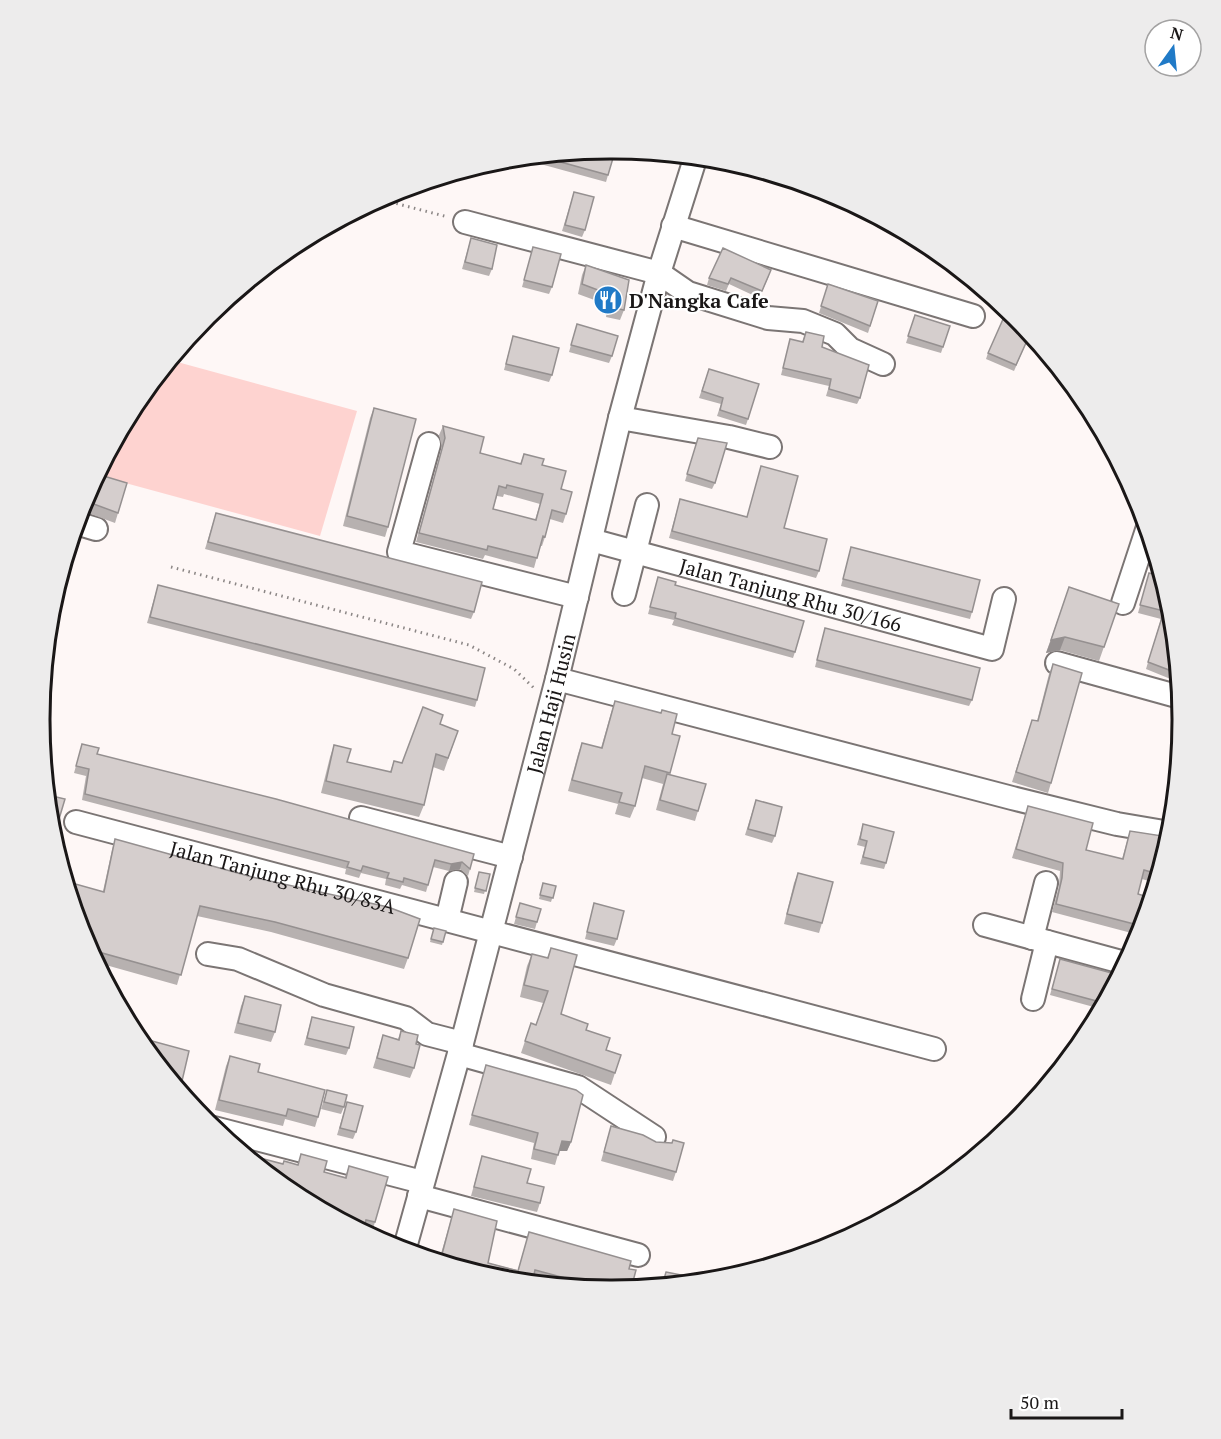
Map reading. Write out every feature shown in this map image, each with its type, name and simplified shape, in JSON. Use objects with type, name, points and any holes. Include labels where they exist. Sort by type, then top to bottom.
[{"type":"street","name":"Jalan Haji Husin","points":[[406,1242],[461,1049],[511,857],[620,418],[659,273],[693,165]]},
{"type":"street","points":[[465,222],[659,273],[688,293],[768,318],[803,321],[835,334],[850,349],[883,364]]},
{"type":"street","points":[[673,226],[973,316]]},
{"type":"street","points":[[620,418],[729,436],[770,447]]},
{"type":"street","points":[[429,444],[399,552],[577,597]]},
{"type":"street","points":[[624,594],[647,505]]},
{"type":"street","name":"Jalan Tanjung Rhu 30/166","points":[[591,540],[992,649],[1004,599]]},
{"type":"street","points":[[1123,603],[1148,559]]},
{"type":"street","points":[[1057,663],[1171,694]]},
{"type":"street","points":[[557,679],[1024,801],[1117,824],[1160,831]]},
{"type":"street","points":[[361,818],[511,857]]},
{"type":"street","name":"Jalan Tanjung Rhu 30/83A","points":[[76,822],[934,1049]]},
{"type":"street","points":[[447,920],[456,882]]},
{"type":"street","points":[[1033,999],[1046,883]]},
{"type":"street","points":[[985,925],[1117,961]]},
{"type":"street","points":[[208,954],[238,959],[324,995],[406,1018],[427,1034],[461,1049],[578,1087],[654,1137]]},
{"type":"street","points":[[233,1134],[638,1256]]},
{"type":"path","points":[[392,203],[465,222]]},
{"type":"path","points":[[171,567],[469,645],[514,669],[550,703]]},
{"type":"shaded area","points":[[178,362],[357,411],[320,536],[104,477],[144,408]]},
{"type":"building","points":[[613,159],[608,175],[558,161]]},
{"type":"building","points":[[574,192],[594,197],[585,230],[565,225]]},
{"type":"building","points":[[471,238],[497,245],[492,269],[465,262]]},
{"type":"building","points":[[533,247],[561,254],[552,287],[524,280]]},
{"type":"building","points":[[723,248],[771,270],[762,291],[731,278],[728,284],[709,278]]},
{"type":"building","points":[[586,265],[629,280],[624,310],[610,307],[611,295],[582,284]]},
{"type":"building","points":[[828,284],[878,301],[870,326],[821,306]]},
{"type":"building","points":[[915,315],[950,326],[943,347],[908,336]]},
{"type":"building","points":[[1003,319],[1026,343],[1016,365],[988,353]]},
{"type":"building","points":[[577,324],[618,336],[612,356],[571,345]]},
{"type":"building","points":[[806,332],[824,336],[822,347],[869,365],[860,398],[829,389],[831,379],[783,368],[790,339],[803,342]]},
{"type":"building","points":[[513,336],[559,348],[552,375],[506,364]]},
{"type":"building","points":[[709,369],[759,384],[748,419],[720,410],[723,398],[702,391]]},
{"type":"building","points":[[374,408],[416,419],[388,527],[347,516]]},
{"type":"building","points":[[443,426],[484,437],[480,453],[521,464],[524,454],[544,459],[542,465],[566,471],[561,489],[572,492],[566,514],[552,510],[537,558],[488,546],[487,550],[419,533],[445,438]],"holes":[[[507,485],[543,494],[536,520],[493,509],[499,486],[506,488]]]},
{"type":"building","points":[[698,438],[727,443],[715,483],[687,474]]},
{"type":"building","points":[[761,466],[798,476],[784,528],[827,539],[819,571],[672,531],[680,499],[747,517]]},
{"type":"building","points":[[105,476],[127,483],[118,513],[93,504]]},
{"type":"building","points":[[216,513],[482,582],[474,612],[208,542]]},
{"type":"building","points":[[851,547],[980,580],[972,612],[843,579]]},
{"type":"building","points":[[1149,573],[1152,574],[1161,610],[1140,605]]},
{"type":"building","points":[[658,577],[676,582],[675,585],[804,621],[795,652],[675,618],[676,613],[650,607]]},
{"type":"building","points":[[158,585],[485,668],[477,700],[150,617]]},
{"type":"building","points":[[1069,587],[1119,604],[1104,647],[1065,637],[1051,640]]},
{"type":"building","points":[[1162,617],[1169,670],[1148,662]]},
{"type":"building","points":[[825,628],[980,668],[972,700],[817,660]]},
{"type":"building","points":[[1053,664],[1082,673],[1051,783],[1016,772],[1032,720],[1038,721]]},
{"type":"building","points":[[615,701],[661,713],[662,710],[677,714],[672,734],[680,736],[670,773],[645,766],[635,806],[619,802],[622,793],[572,780],[582,743],[602,748]]},
{"type":"building","points":[[423,707],[443,715],[440,724],[458,731],[448,758],[436,754],[424,805],[326,781],[334,745],[351,749],[347,762],[391,772],[394,761],[402,763]]},
{"type":"building","points":[[82,744],[99,748],[97,754],[276,799],[474,854],[470,869],[462,862],[451,864],[435,860],[428,885],[404,878],[403,882],[387,878],[389,873],[363,866],[361,871],[347,867],[349,862],[85,794],[89,769],[76,766]]},
{"type":"building","points":[[667,774],[706,784],[698,811],[660,800]]},
{"type":"building","points":[[55,797],[65,799],[58,819]]},
{"type":"building","points":[[756,800],[782,807],[775,836],[748,829]]},
{"type":"building","points":[[1028,806],[1093,823],[1086,850],[1123,859],[1130,831],[1159,836],[1150,872],[1144,870],[1138,894],[1143,896],[1133,924],[1056,904],[1063,863],[1016,849]]},
{"type":"building","points":[[863,824],[894,832],[886,863],[863,857],[867,841],[860,839]]},
{"type":"building","points":[[115,839],[252,877],[388,907],[420,919],[408,958],[275,922],[200,906],[181,975],[100,952],[74,884],[104,892]]},
{"type":"building","points":[[479,872],[490,874],[486,891],[475,888]]},
{"type":"building","points":[[798,873],[833,882],[822,923],[787,914]]},
{"type":"building","points":[[543,883],[556,886],[553,898],[540,895]]},
{"type":"building","points":[[520,903],[541,909],[537,922],[516,917]]},
{"type":"building","points":[[594,903],[624,911],[617,939],[587,932]]},
{"type":"building","points":[[434,928],[446,931],[443,942],[431,939]]},
{"type":"building","points":[[551,948],[577,955],[561,1014],[588,1024],[586,1030],[610,1038],[606,1050],[621,1055],[615,1073],[525,1041],[531,1023],[536,1025],[548,991],[524,985],[532,954],[548,958]]},
{"type":"building","points":[[1060,959],[1111,973],[1096,1001],[1052,989]]},
{"type":"building","points":[[245,996],[281,1005],[275,1032],[238,1023]]},
{"type":"building","points":[[312,1017],[354,1027],[349,1048],[307,1038]]},
{"type":"building","points":[[401,1031],[418,1035],[416,1044],[420,1045],[414,1068],[377,1058],[383,1035],[399,1040]]},
{"type":"building","points":[[151,1041],[189,1051],[182,1081]]},
{"type":"building","points":[[230,1056],[260,1064],[258,1072],[325,1090],[318,1117],[288,1109],[286,1116],[219,1100]]},
{"type":"building","points":[[486,1065],[576,1090],[583,1095],[571,1142],[562,1141],[558,1155],[534,1149],[538,1133],[472,1115]]},
{"type":"building","points":[[327,1090],[347,1095],[344,1107],[324,1102]]},
{"type":"building","points":[[347,1102],[363,1106],[356,1132],[340,1128]]},
{"type":"building","points":[[611,1126],[643,1135],[656,1142],[672,1143],[673,1140],[684,1143],[676,1172],[604,1152]]},
{"type":"building","points":[[301,1154],[327,1161],[324,1172],[346,1178],[349,1166],[388,1177],[375,1222],[366,1220],[365,1224],[362,1223],[299,1186],[261,1158],[298,1165]]},
{"type":"building","points":[[482,1156],[531,1169],[527,1183],[544,1187],[540,1203],[474,1187]]},
{"type":"building","points":[[454,1209],[497,1221],[488,1263],[518,1271],[529,1232],[631,1261],[629,1269],[636,1270],[634,1279],[574,1279],[535,1270],[534,1275],[501,1270],[442,1254]]},
{"type":"building","points":[[666,1272],[685,1276],[684,1276],[664,1278]]},
{"type":"place","name":"D'Nangka Cafe","points":[[608,300]]}]
